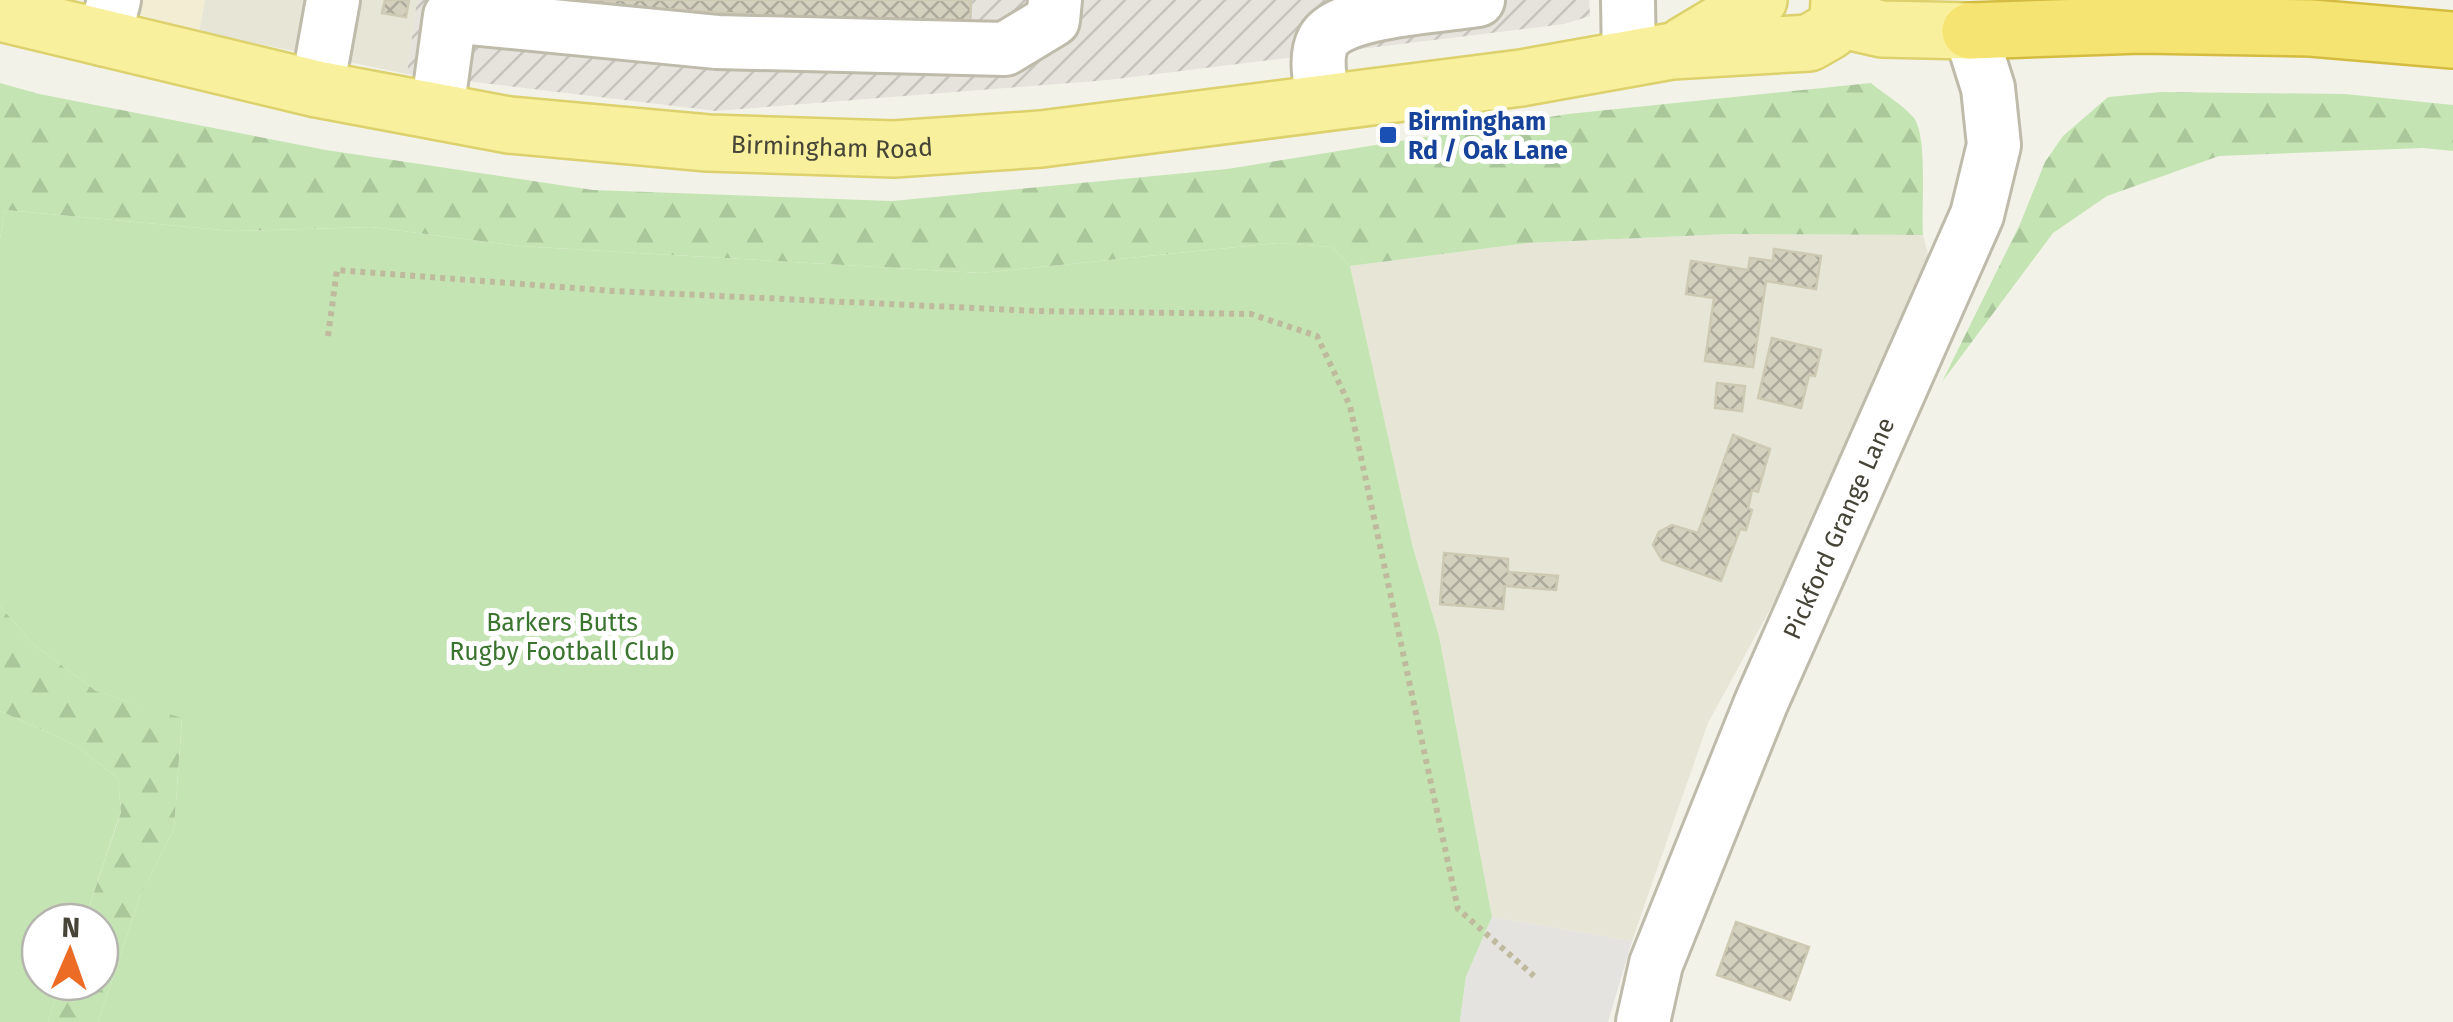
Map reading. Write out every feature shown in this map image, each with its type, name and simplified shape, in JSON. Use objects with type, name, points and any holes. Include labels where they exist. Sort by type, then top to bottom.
[{"type":"highway","points":[[1970,31],[2141,24],[2311,28],[2453,40]]},
{"type":"main road","name":"Birmingham Road","points":[[1651,55],[1744,12],[1760,0]]},
{"type":"main road","points":[[1760,0],[1766,28],[1772,35],[1824,21]]},
{"type":"main road","name":"Birmingham Road","points":[[0,12],[109,20],[317,89],[509,124],[708,143],[894,150],[1041,139],[1522,78],[1824,21],[1882,29],[1970,31]]},
{"type":"street","points":[[317,89],[333,0]]},
{"type":"street","points":[[437,111],[448,8],[717,42],[1005,49],[1053,20],[1054,0]]},
{"type":"street","points":[[1323,103],[1320,50],[1324,36],[1336,26],[1363,18],[1478,0]]},
{"type":"street","points":[[1628,0],[1651,55]]},
{"type":"street","name":"Pickford Grange Lane","points":[[1644,1022],[1656,964],[1761,703],[1977,215],[1994,145],[1988,88],[1970,31]]},
{"type":"path","points":[[328,336],[338,270],[614,291],[1037,312],[1251,314],[1317,336],[1350,406],[1458,909],[1534,976]]},
{"type":"shaded area","points":[[89,0],[205,0],[199,32]]},
{"type":"shaded area","points":[[205,0],[417,0],[407,74],[199,32]]},
{"type":"shaded area","points":[[417,0],[1589,0],[1590,16],[1564,24],[1108,80],[716,111],[407,74]]},
{"type":"shaded area","points":[[1729,234],[1923,235],[1931,265],[1791,571],[1708,723],[1632,941],[1492,917],[1439,636],[1412,544],[1350,266],[1528,243]]},
{"type":"shaded area","points":[[1492,917],[1632,941],[1608,1022],[1460,1022],[1466,977]]},
{"type":"green space","points":[[0,83],[326,150],[593,190],[892,201],[1227,169],[1568,114],[1871,83],[1910,113],[1918,128],[1923,235],[1729,234],[1528,243],[1350,266],[1332,247],[1276,243],[981,273],[519,246],[371,227],[233,231],[5,210],[0,238]]},
{"type":"green space","points":[[2161,92],[2345,94],[2453,105],[2453,151],[2423,148],[2219,156],[2107,196],[2053,233],[1942,382],[2020,224],[2045,162],[2063,136],[2108,97]]},
{"type":"green space","name":"Barkers Butts Rugby Football Club","points":[[5,210],[233,231],[371,227],[519,246],[981,273],[1277,243],[1332,247],[1350,266],[1412,544],[1439,636],[1492,917],[1466,977],[1460,1022],[98,1022],[105,1002],[120,1002],[120,957],[141,894],[174,829],[182,719],[96,691],[33,644],[0,606],[0,238]]},
{"type":"green space","points":[[0,606],[33,644],[96,691],[182,718],[174,829],[141,894],[120,957],[120,902],[91,902],[121,812],[118,778],[75,745],[0,711]]},
{"type":"green space","points":[[0,711],[75,745],[118,778],[121,811],[91,902],[20,902],[20,1002],[54,1002],[48,1022],[0,1022]]},
{"type":"green space","points":[[54,1002],[105,1002],[98,1022],[48,1022]]},
{"type":"building","points":[[385,0],[409,0],[406,17],[382,13]]},
{"type":"building","points":[[519,0],[971,0],[970,28]]},
{"type":"building","points":[[1774,249],[1821,256],[1816,289],[1766,281],[1753,367],[1705,361],[1714,298],[1686,294],[1691,261],[1748,270],[1750,258],[1773,261]]},
{"type":"building","points":[[1772,338],[1821,350],[1815,376],[1809,375],[1801,408],[1758,398]]},
{"type":"building","points":[[1717,383],[1745,386],[1742,411],[1715,408]]},
{"type":"building","points":[[1733,435],[1770,449],[1758,492],[1752,490],[1746,530],[1740,529],[1721,581],[1662,560],[1653,545],[1659,532],[1672,525],[1698,533]]},
{"type":"building","points":[[1444,553],[1508,559],[1508,572],[1558,576],[1556,590],[1505,586],[1503,609],[1440,604]]},
{"type":"building","points":[[1736,922],[1809,947],[1790,1000],[1717,975]]},
{"type":"place","name":"Birmingham Rd / Oak Lane","points":[[1388,135]]}]
